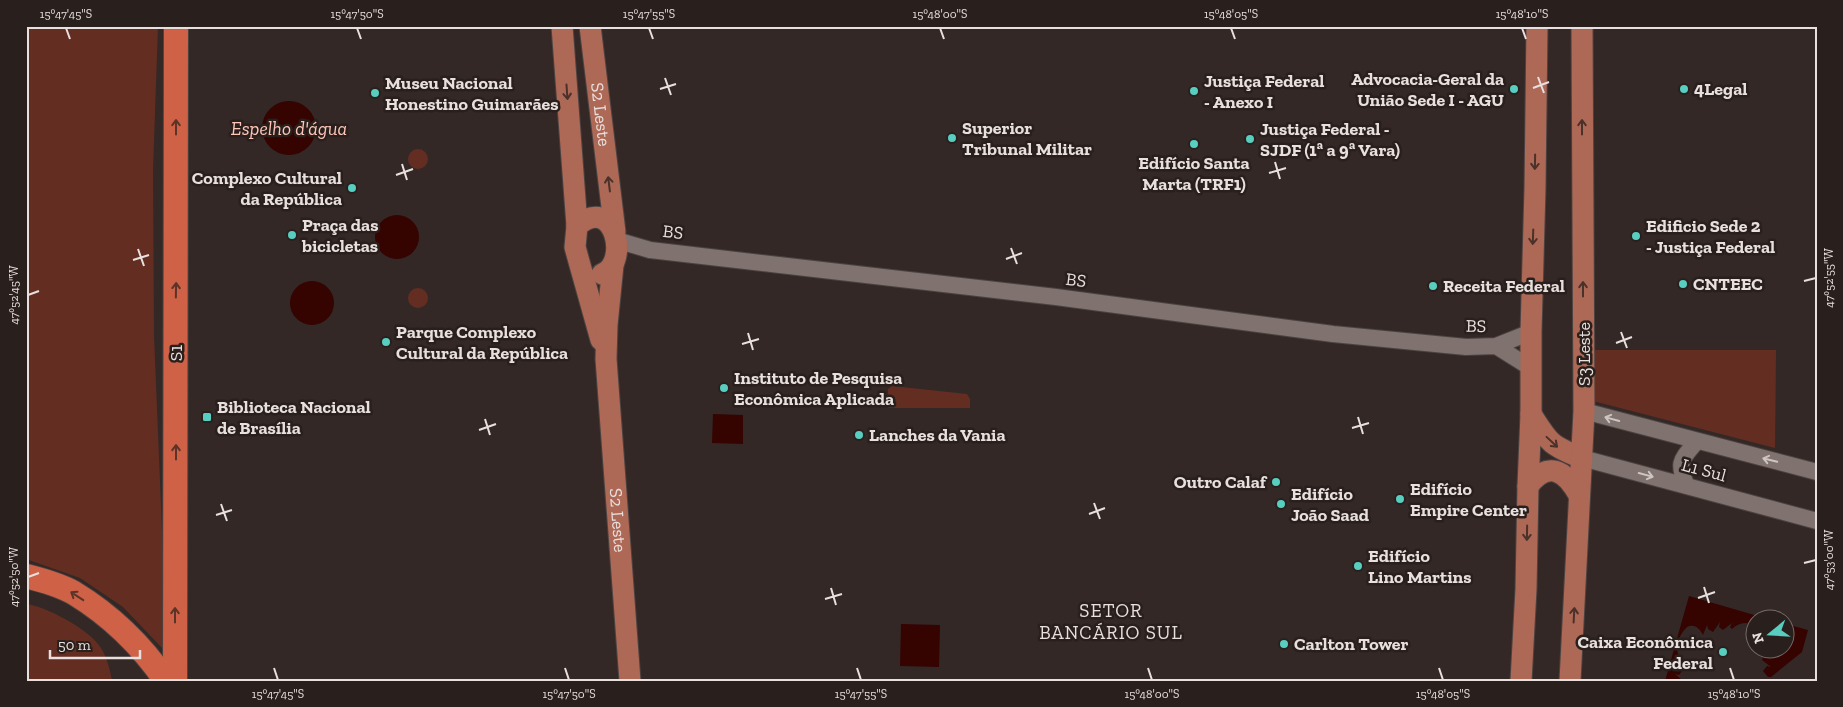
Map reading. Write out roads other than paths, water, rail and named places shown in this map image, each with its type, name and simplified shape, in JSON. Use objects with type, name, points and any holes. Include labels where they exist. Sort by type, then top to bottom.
[{"type":"highway","name":"S1","points":[[175,681],[176,26]]},
{"type":"highway","points":[[26,576],[73,593],[117,624],[158,669],[166,681]]},
{"type":"main road","name":"S2 Leste","points":[[562,26],[577,226]]},
{"type":"main road","name":"S2 Leste","points":[[590,26],[615,248],[608,316],[606,360],[630,681]]},
{"type":"main road","points":[[1521,681],[1526,589],[1531,414],[1531,332],[1542,30]]},
{"type":"main road","name":"S3 Leste","points":[[1570,681],[1584,411],[1578,32]]},
{"type":"main road","points":[[599,218],[609,223],[615,248],[605,274],[590,275],[581,269],[576,247],[577,226],[583,221],[599,218]]},
{"type":"main road","name":"S2 Leste","points":[[581,269],[606,360]]},
{"type":"main road","points":[[1531,414],[1550,442],[1559,449],[1582,458]]},
{"type":"main road","points":[[1528,486],[1543,471],[1553,470],[1572,482],[1579,495]]},
{"type":"street","name":"BS","points":[[615,248],[650,250],[1056,297],[1333,334],[1466,346],[1496,346],[1531,332]]},
{"type":"street","name":"BS","points":[[1496,346],[1531,368]]},
{"type":"street","name":"L1 Sul","points":[[1584,411],[1817,472]]},
{"type":"street","points":[[1686,486],[1681,473],[1681,461],[1697,441]]},
{"type":"street","name":"L1 Sul","points":[[1582,458],[1817,521]]},
{"type":"water","name":"Espelho d'água","points":[[284,101],[294,101],[308,109],[314,118],[316,128],[314,138],[308,147],[294,155],[284,155],[274,150],[267,143],[262,133],[262,123],[267,113],[274,106]]},
{"type":"water","points":[[393,215],[401,215],[413,221],[419,237],[413,253],[401,259],[393,259],[381,253],[375,241],[375,233],[381,221]]},
{"type":"water","points":[[308,281],[316,281],[328,287],[334,303],[328,319],[316,325],[308,325],[296,319],[290,307],[290,299],[296,287]]},
{"type":"water","points":[[713,414],[743,415],[743,444],[712,443]]},
{"type":"water","points":[[1689,596],[1746,613],[1746,623],[1732,629],[1730,627],[1732,623],[1723,630],[1719,627],[1720,622],[1713,632],[1708,629],[1707,625],[1703,635],[1695,626],[1687,627],[1679,639],[1677,648],[1681,661],[1679,663],[1675,661],[1682,671],[1679,675],[1675,674],[1683,681],[1665,681]]},
{"type":"water","points":[[901,624],[940,625],[939,667],[900,666]]},
{"type":"water","points":[[1796,627],[1808,630],[1802,652],[1796,657]]},
{"type":"water","points":[[1762,660],[1792,660],[1771,677],[1768,677],[1763,671],[1767,666],[1771,667]]},
{"type":"place","name":"Advocacia-Geral da União Sede I - AGU","points":[[1514,89]]},
{"type":"place","name":"4Legal","points":[[1684,89]]},
{"type":"place","name":"Justiça Federal - Anexo I","points":[[1194,91]]},
{"type":"place","name":"Museu Nacional Honestino Guimarães","points":[[375,93]]},
{"type":"place","name":"Superior Tribunal Militar","points":[[952,138]]},
{"type":"place","name":"Justiça Federal - SJDF (1ª a 9ª Vara)","points":[[1250,139]]},
{"type":"place","name":"Edifício Santa Marta (TRF1)","points":[[1194,144]]},
{"type":"place","name":"Complexo Cultural da República","points":[[352,188]]},
{"type":"place","name":"Praça das bicicletas","points":[[292,235]]},
{"type":"place","name":"Edificio Sede 2 - Justiça Federal","points":[[1636,236]]},
{"type":"place","name":"CNTEEC","points":[[1683,284]]},
{"type":"place","name":"Receita Federal","points":[[1433,286]]},
{"type":"place","name":"Parque Complexo Cultural da República","points":[[386,342]]},
{"type":"place","name":"Instituto de Pesquisa Econômica Aplicada","points":[[724,388]]},
{"type":"place","name":"Biblioteca Nacional de Brasília","points":[[207,417]]},
{"type":"place","name":"Lanches da Vania","points":[[859,435]]},
{"type":"place","name":"Outro Calaf","points":[[1276,482]]},
{"type":"place","name":"Edifício Empire Center","points":[[1400,499]]},
{"type":"place","name":"Edifício João Saad","points":[[1281,504]]},
{"type":"place","name":"Edifício Lino Martins","points":[[1358,566]]},
{"type":"place","name":"Carlton Tower","points":[[1284,644]]},
{"type":"place","name":"Caixa Econômica Federal","points":[[1723,652]]},
{"type":"district","name":"SETOR BANCÁRIO SUL","points":[[1111,621]]}]
